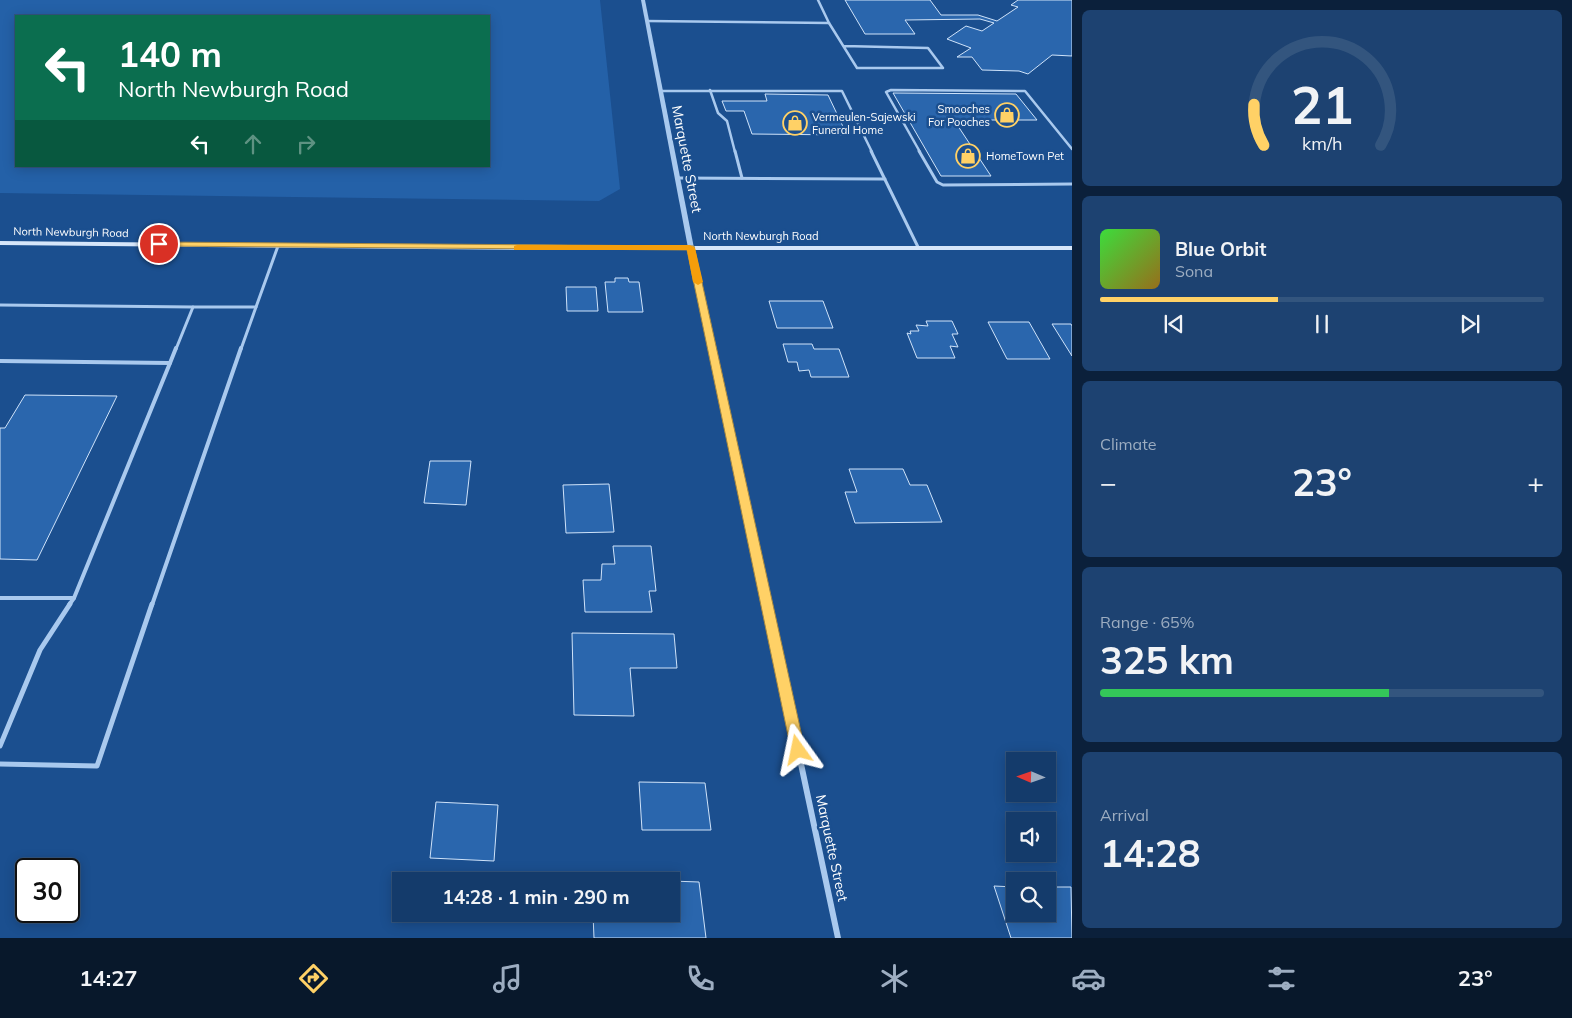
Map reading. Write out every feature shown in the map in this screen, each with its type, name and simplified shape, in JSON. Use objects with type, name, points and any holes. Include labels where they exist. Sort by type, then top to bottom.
[{"type":"main road","name":"North Newburgh Road","points":[[0,243],[690,248],[1072,248]]},
{"type":"street","name":"Marquette Street","points":[[643,0],[690,248],[838,938]]},
{"type":"lane","points":[[818,0],[829,23],[857,68],[943,68],[928,48],[844,46]]},
{"type":"lane","points":[[647,21],[829,23]]},
{"type":"lane","points":[[710,90],[718,113],[727,120],[742,178]]},
{"type":"lane","points":[[1072,149],[1025,91],[891,90],[886,92],[937,182],[943,185],[1072,184]]},
{"type":"lane","points":[[661,91],[842,91],[918,247]]},
{"type":"lane","points":[[678,178],[885,179]]},
{"type":"lane","points":[[0,764],[97,766],[212,429],[278,246]]},
{"type":"lane","points":[[0,305],[256,307]]},
{"type":"lane","points":[[0,746],[40,650],[74,598],[193,308]]},
{"type":"lane","points":[[0,361],[170,363]]},
{"type":"lane","points":[[0,598],[74,598]]},
{"type":"shaded area","points":[[0,0],[600,0],[620,189],[599,201],[0,193]]},
{"type":"building","points":[[845,0],[930,0],[941,15],[978,15],[997,21],[1018,7],[1011,5],[1018,0],[1072,0],[1072,56],[1052,55],[1028,74],[1019,71],[982,70],[972,57],[957,57],[971,48],[947,39],[966,26],[982,31],[994,23],[980,19],[905,20],[915,34],[865,34]]},
{"type":"building","points":[[893,93],[1016,94],[1037,120],[954,120],[991,176],[941,176]]},
{"type":"building","name":"Vermeulen-Sajewski Funeral Home","points":[[765,94],[828,95],[847,135],[752,134],[744,111],[726,111],[722,101],[767,101]]},
{"type":"building","points":[[615,278],[628,278],[629,282],[639,282],[643,312],[608,312],[605,282],[615,282]]},
{"type":"building","points":[[566,287],[596,287],[598,311],[567,311]]},
{"type":"building","points":[[769,301],[823,301],[833,328],[777,328]]},
{"type":"building","points":[[926,321],[952,321],[958,334],[952,334],[958,347],[950,346],[955,358],[917,358],[907,333],[911,334],[910,331],[919,331],[916,325],[928,326]]},
{"type":"building","points":[[988,322],[1029,322],[1050,359],[1007,359]]},
{"type":"building","points":[[1052,324],[1071,324],[1072,356]]},
{"type":"building","points":[[783,344],[812,344],[814,349],[839,349],[849,377],[811,377],[809,370],[799,371],[797,362],[788,362]]},
{"type":"building","points":[[25,395],[117,396],[37,560],[0,559],[0,428],[5,428]]},
{"type":"building","points":[[430,461],[471,461],[466,505],[424,503]]},
{"type":"building","points":[[849,469],[903,469],[910,485],[927,485],[942,522],[855,523],[845,492],[857,492]]},
{"type":"building","points":[[609,484],[614,532],[566,533],[563,485]]},
{"type":"building","points":[[613,546],[651,546],[656,591],[649,591],[652,612],[585,612],[583,580],[601,580],[602,564],[615,564]]},
{"type":"building","points":[[572,633],[674,634],[677,668],[630,668],[634,716],[574,715]]},
{"type":"building","points":[[639,782],[705,783],[711,830],[642,830]]},
{"type":"building","points":[[436,802],[498,805],[494,861],[430,858]]},
{"type":"building","points":[[680,881],[699,882],[706,938],[594,938],[593,922],[680,922]]},
{"type":"building","points":[[994,886],[1006,887],[1006,922],[1056,922],[1056,887],[1071,887],[1072,938],[1011,938]]},
{"type":"slow traffic","points":[[517,248],[690,248],[698,282]]},
{"type":"place","name":"Smooches For Pooches","points":[[1007,115]]},
{"type":"place","name":"Vermeulen-Sajewski Funeral Home","points":[[795,123]]},
{"type":"place","name":"HomeTown Pet","points":[[968,156]]},
{"type":"route","points":[[159,244],[690,248],[798,750]]}]
